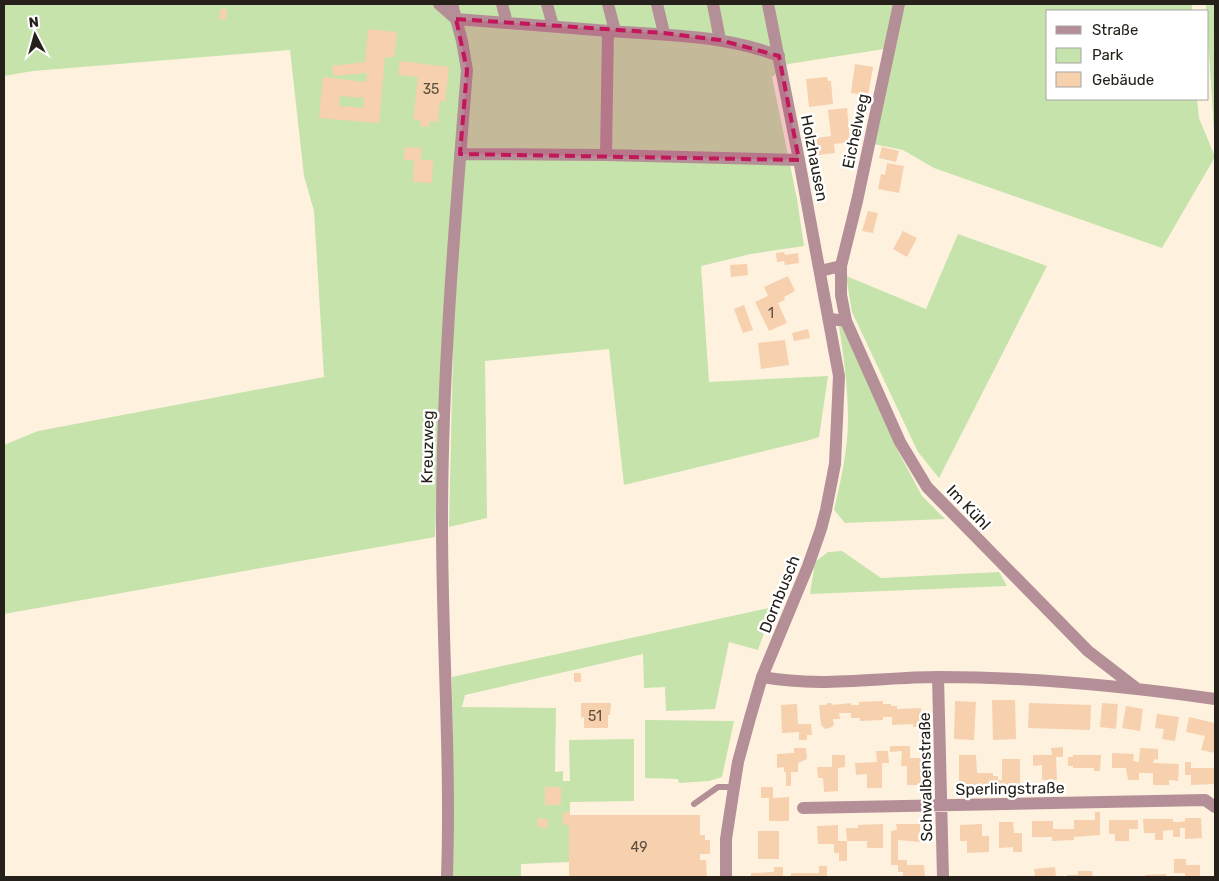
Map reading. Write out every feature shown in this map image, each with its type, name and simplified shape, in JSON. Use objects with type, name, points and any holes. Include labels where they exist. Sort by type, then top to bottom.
[{"type":"street","points":[[439,4],[456,19],[611,31],[664,33],[720,40],[756,47],[779,56]]},
{"type":"street","name":"Kreuzweg","points":[[447,877],[449,819],[444,673],[442,441],[446,349],[467,70],[462,41],[452,4]]},
{"type":"street","points":[[502,4],[507,23]]},
{"type":"street","points":[[547,4],[552,26]]},
{"type":"street","points":[[606,155],[611,31],[608,4]]},
{"type":"street","points":[[657,4],[664,33]]},
{"type":"street","points":[[713,4],[720,40]]},
{"type":"street","name":"Holzhausen","points":[[768,4],[830,319]]},
{"type":"street","name":"Eichelweg","points":[[846,321],[841,295],[841,266],[899,4]]},
{"type":"street","points":[[460,154],[606,155],[799,160]]},
{"type":"street","points":[[820,271],[841,266]]},
{"type":"street","points":[[830,319],[846,321]]},
{"type":"street","name":"Dornbusch","points":[[726,877],[726,839],[738,762],[762,677],[822,530],[835,464],[839,376],[830,319]]},
{"type":"street","name":"Im Kühl","points":[[846,321],[900,442],[927,488],[1088,651],[1136,688]]},
{"type":"street","name":"Im Kühl","points":[[762,677],[787,682],[938,677],[1049,680],[1136,688],[1215,699]]},
{"type":"street","name":"Schwalbenstraße","points":[[938,677],[943,877]]},
{"type":"street","name":"Sperlingstraße","points":[[803,808],[1205,800],[1215,807]]},
{"type":"lane","points":[[694,804],[718,787],[734,787]]},
{"type":"highlighted area","points":[[456,19],[664,33],[720,40],[779,56],[799,160],[460,154],[467,70]]},
{"type":"green space","points":[[4,4],[894,4],[884,49],[788,64],[772,77],[797,199],[804,246],[751,254],[701,266],[709,382],[828,376],[819,437],[624,485],[609,349],[485,361],[487,518],[449,527],[453,352],[443,355],[435,537],[4,614],[4,445],[38,431],[324,377],[314,211],[304,176],[290,50],[33,71],[4,76]]},
{"type":"green space","points":[[904,4],[1192,4],[1192,10],[1046,10],[1046,100],[1197,100],[1199,118],[1215,157],[1162,248],[934,168],[903,150],[873,144]]},
{"type":"green space","points":[[1206,4],[1215,4],[1215,148],[1209,52],[1209,10],[1206,10]]},
{"type":"green space","points":[[958,234],[1047,266],[939,478],[918,452],[852,312],[846,276],[926,309]]},
{"type":"green space","points":[[845,326],[897,449],[922,496],[945,519],[845,523],[834,510],[844,464],[848,430],[846,384],[839,327]]},
{"type":"green space","points":[[842,551],[881,578],[999,572],[1007,586],[810,594],[815,562],[828,552]]},
{"type":"green space","points":[[773,607],[758,650],[729,642],[715,709],[666,711],[665,687],[644,688],[643,654],[465,695],[462,707],[556,708],[555,772],[563,771],[563,781],[570,781],[569,740],[634,739],[634,801],[570,802],[569,862],[521,864],[521,877],[453,877],[452,677]]},
{"type":"green space","points":[[645,720],[734,721],[722,777],[709,781],[679,783],[678,779],[645,778]]},
{"type":"building","points":[[220,9],[227,9],[226,20],[219,19]]},
{"type":"building","points":[[368,29],[397,32],[394,57],[385,57],[379,123],[319,118],[323,77],[366,82],[367,73],[334,76],[332,66],[365,62]],"holes":[[[340,96],[364,98],[363,108],[339,106]]]},
{"type":"building","points":[[400,61],[449,67],[445,102],[440,101],[438,122],[430,121],[429,127],[420,126],[421,120],[413,119],[418,77],[398,75]]},
{"type":"building","points":[[855,64],[873,67],[868,96],[851,93]]},
{"type":"building","points":[[827,77],[828,81],[831,81],[833,104],[809,107],[806,79]]},
{"type":"building","points":[[847,108],[850,142],[834,144],[835,153],[818,155],[816,138],[831,136],[828,110]]},
{"type":"building","points":[[405,147],[422,148],[421,160],[433,160],[432,183],[413,182],[414,160],[404,160]]},
{"type":"building","points":[[882,147],[899,151],[896,162],[879,158]]},
{"type":"building","points":[[887,163],[904,166],[899,193],[878,189],[881,174],[885,175]]},
{"type":"building","points":[[868,211],[878,213],[873,233],[862,231]]},
{"type":"building","points":[[903,231],[917,238],[907,257],[893,249]]},
{"type":"building","points":[[784,252],[785,255],[798,253],[799,263],[785,265],[784,261],[777,262],[776,253]]},
{"type":"building","points":[[747,264],[748,275],[731,277],[730,265]]},
{"type":"building","points":[[788,276],[795,291],[784,297],[785,300],[778,303],[787,323],[769,331],[755,302],[768,296],[764,287]]},
{"type":"building","points":[[744,305],[753,330],[743,333],[734,309]]},
{"type":"building","points":[[808,329],[810,338],[794,341],[792,333]]},
{"type":"building","points":[[785,340],[789,365],[761,369],[758,343]]},
{"type":"building","points":[[574,673],[581,673],[581,682],[574,682]]},
{"type":"building","points":[[992,700],[1015,700],[1016,739],[993,740]]},
{"type":"building","points":[[883,701],[883,704],[897,706],[897,709],[921,708],[922,727],[913,727],[913,724],[892,725],[892,717],[883,717],[883,720],[860,721],[860,718],[851,718],[851,713],[839,713],[840,719],[833,719],[834,725],[830,728],[825,729],[821,725],[819,705],[851,703],[851,705],[859,705],[859,702]]},
{"type":"building","points":[[955,701],[976,702],[974,740],[954,739]]},
{"type":"building","points":[[581,703],[611,703],[610,715],[608,715],[608,728],[584,728],[584,717],[581,718]]},
{"type":"building","points":[[1029,703],[1091,705],[1090,730],[1028,728]]},
{"type":"building","points":[[1102,703],[1118,704],[1116,729],[1100,727]]},
{"type":"building","points":[[797,704],[798,724],[811,724],[812,735],[807,735],[807,740],[799,740],[799,732],[782,733],[781,705]]},
{"type":"building","points":[[1126,706],[1143,709],[1140,731],[1122,728]]},
{"type":"building","points":[[1157,714],[1179,717],[1175,741],[1162,739],[1164,729],[1155,728]]},
{"type":"building","points":[[1189,717],[1215,723],[1215,753],[1201,750],[1205,736],[1186,732]]},
{"type":"building","points":[[890,746],[910,746],[910,758],[922,758],[921,785],[907,785],[907,766],[901,766],[902,751],[890,752]]},
{"type":"building","points":[[1063,747],[1063,757],[1056,757],[1057,780],[1042,780],[1042,765],[1033,766],[1033,755],[1052,755],[1051,748]]},
{"type":"building","points":[[794,748],[806,748],[807,759],[798,763],[798,772],[791,772],[791,786],[786,786],[784,767],[777,768],[777,754],[794,753]]},
{"type":"building","points":[[1140,748],[1158,749],[1158,760],[1154,759],[1153,763],[1179,764],[1178,781],[1169,780],[1169,785],[1153,785],[1153,773],[1139,773],[1139,780],[1128,780],[1126,768],[1112,768],[1112,753],[1134,754],[1133,761],[1139,762]]},
{"type":"building","points":[[876,751],[888,751],[889,763],[882,763],[882,788],[867,788],[867,774],[856,775],[855,763],[877,762]]},
{"type":"building","points":[[832,755],[845,755],[845,767],[838,768],[838,791],[824,792],[823,778],[818,778],[817,767],[832,767]]},
{"type":"building","points":[[959,755],[976,755],[977,773],[993,773],[993,776],[998,776],[998,780],[1002,780],[1002,759],[1020,759],[1020,787],[976,789],[976,785],[959,785]]},
{"type":"building","points":[[1073,755],[1101,755],[1100,771],[1094,771],[1094,768],[1073,768],[1073,766],[1068,766],[1068,757],[1073,757]]},
{"type":"building","points":[[1185,762],[1191,762],[1191,768],[1215,768],[1215,784],[1191,785],[1191,775],[1185,775]]},
{"type":"building","points":[[545,787],[561,787],[561,805],[545,805]]},
{"type":"building","points":[[761,787],[773,787],[773,798],[789,797],[789,821],[769,821],[769,798],[761,798]]},
{"type":"building","points":[[563,812],[570,812],[570,815],[700,815],[700,835],[705,835],[705,840],[710,840],[710,854],[700,854],[700,860],[706,860],[707,877],[569,877],[569,825],[563,825]]},
{"type":"building","points":[[1095,812],[1100,812],[1100,835],[1074,837],[1074,840],[1052,841],[1052,837],[1032,837],[1032,821],[1053,821],[1053,829],[1074,829],[1074,820],[1095,820]]},
{"type":"building","points":[[538,818],[548,819],[547,828],[537,827]]},
{"type":"building","points":[[1185,818],[1201,818],[1202,838],[1185,839],[1185,828],[1180,828],[1180,837],[1173,837],[1173,830],[1163,831],[1163,840],[1155,840],[1155,833],[1144,833],[1143,819],[1173,819],[1173,822],[1180,822],[1185,821]]},
{"type":"building","points":[[1109,820],[1138,820],[1138,829],[1129,829],[1129,841],[1115,841],[1115,834],[1109,834]]},
{"type":"building","points":[[999,822],[1013,822],[1014,833],[1022,833],[1022,852],[1013,852],[1013,847],[999,848]]},
{"type":"building","points":[[883,824],[883,848],[867,848],[867,841],[847,841],[846,828],[858,828],[858,825]]},
{"type":"building","points":[[896,824],[920,824],[920,842],[898,840],[898,860],[907,860],[907,865],[924,865],[925,877],[903,877],[903,872],[898,872],[898,865],[891,865],[891,831],[897,830]]},
{"type":"building","points":[[982,824],[982,836],[989,836],[989,852],[967,853],[967,841],[960,841],[960,825]]},
{"type":"building","points":[[838,825],[838,841],[847,841],[847,861],[839,861],[839,853],[834,853],[834,844],[818,844],[817,826]]},
{"type":"building","points":[[758,831],[779,831],[779,859],[758,859]]},
{"type":"building","points":[[1174,859],[1186,859],[1186,865],[1200,865],[1200,877],[1185,877],[1185,873],[1174,873]]},
{"type":"building","points":[[819,866],[827,866],[827,877],[791,877],[791,873],[819,873]]},
{"type":"building","points":[[774,867],[783,867],[783,877],[751,877],[751,873],[774,872]]},
{"type":"building","points":[[1055,867],[1056,877],[1035,877],[1034,869]]},
{"type":"building","points":[[1078,871],[1092,871],[1093,877],[1067,877],[1067,875],[1078,875]]},
{"type":"building","points":[[1166,874],[1166,877],[1145,877],[1145,875]]}]
